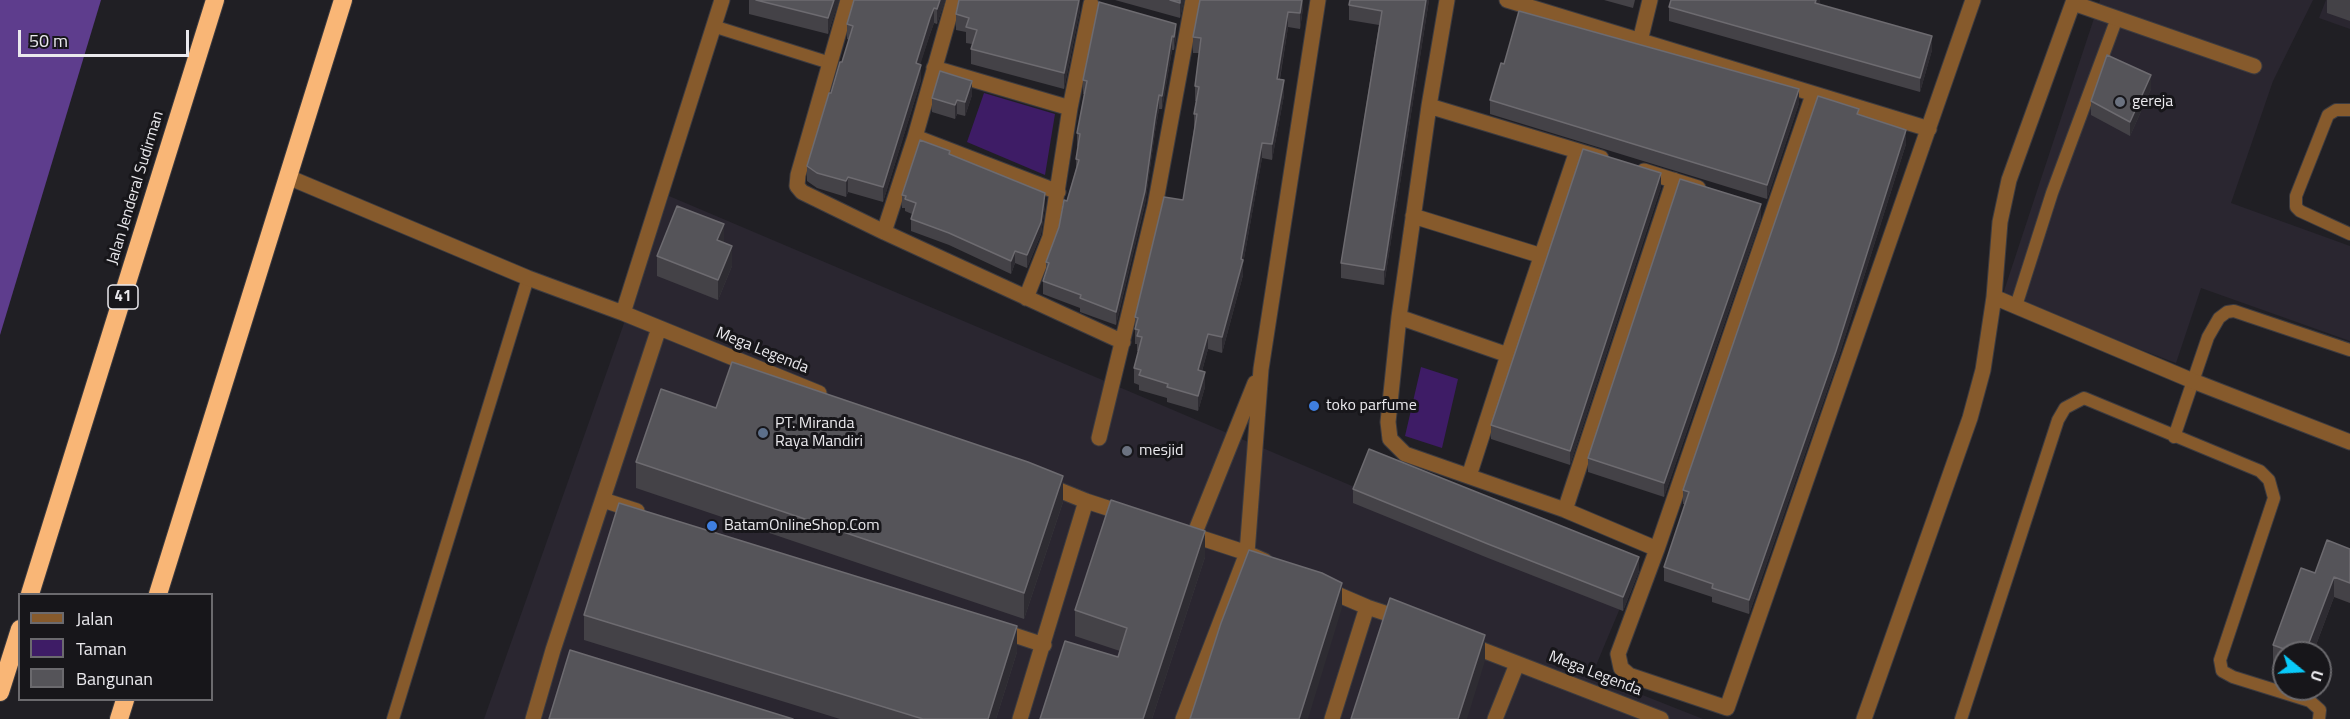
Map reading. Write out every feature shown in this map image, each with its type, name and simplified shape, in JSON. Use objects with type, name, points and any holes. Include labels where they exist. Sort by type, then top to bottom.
[{"type":"highway","name":"Jalan Jenderal Sudirman","points":[[30,593],[215,0]]},
{"type":"highway","points":[[158,593],[343,0]]},
{"type":"highway","points":[[0,692],[18,635]]},
{"type":"highway","points":[[119,719],[124,701]]},
{"type":"street","points":[[624,314],[722,0]]},
{"type":"street","points":[[848,0],[798,175],[797,186],[802,192],[884,232],[1123,342]]},
{"type":"street","points":[[884,232],[915,137],[954,0]]},
{"type":"street","points":[[1099,438],[1155,206],[1181,28],[1193,0]]},
{"type":"street","points":[[1183,719],[1247,553],[1261,369],[1318,0]]},
{"type":"street","points":[[1448,0],[1429,106],[1399,317],[1388,422],[1390,439],[1405,454],[1565,510],[1657,549]]},
{"type":"street","points":[[1507,0],[1929,129]]},
{"type":"street","points":[[1640,41],[1650,0]]},
{"type":"street","points":[[1814,95],[1767,209],[1657,549],[1618,654],[1621,668],[1629,675],[1727,708],[1973,0]]},
{"type":"street","points":[[1864,719],[1970,418],[1983,370],[1994,297],[2000,222],[2008,180],[2074,2],[2253,66]]},
{"type":"street","points":[[1026,298],[1050,237],[1070,108],[1091,3]]},
{"type":"street","points":[[934,68],[1070,108]]},
{"type":"street","points":[[1429,106],[1718,194]]},
{"type":"street","points":[[915,137],[1058,192]]},
{"type":"street","points":[[1469,476],[1578,151]]},
{"type":"street","name":"Mega Legenda","points":[[288,177],[528,278],[624,314],[834,399]]},
{"type":"street","points":[[1565,510],[1674,180]]},
{"type":"street","points":[[1413,216],[1542,256]]},
{"type":"street","points":[[1994,297],[2193,381],[2350,442]]},
{"type":"street","points":[[1399,317],[1508,355]]},
{"type":"street","points":[[533,719],[558,651],[603,500],[659,328]]},
{"type":"street","points":[[1194,535],[1261,369]]},
{"type":"street","points":[[1031,479],[1086,501],[1140,518]]},
{"type":"street","points":[[603,500],[648,515]]},
{"type":"street","points":[[1020,719],[1086,501]]},
{"type":"street","points":[[1172,529],[1247,553],[1276,567]]},
{"type":"street","points":[[1316,585],[1367,607],[1414,623]]},
{"type":"street","points":[[1332,719],[1367,607]]},
{"type":"street","points":[[987,626],[1044,645]]},
{"type":"street","name":"Mega Legenda","points":[[1455,639],[1661,719]]},
{"type":"street","points":[[1495,719],[1517,663]]},
{"type":"lane","points":[[2016,306],[2052,193],[2117,18]]},
{"type":"lane","points":[[713,26],[830,63]]},
{"type":"lane","points":[[2350,110],[2328,114],[2296,196],[2296,207],[2300,212],[2350,234]]},
{"type":"lane","points":[[393,719],[528,278]]},
{"type":"lane","points":[[2174,437],[2208,337],[2219,318],[2227,312],[2234,311],[2350,350]]},
{"type":"lane","points":[[1961,719],[2058,420],[2065,408],[2084,398],[2260,471],[2272,485],[2274,498],[2220,660],[2222,671],[2310,701],[2320,710],[2319,719]]},
{"type":"shaded area","points":[[0,0],[101,0],[0,335]]},
{"type":"shaded area","points":[[2100,0],[2313,0],[2273,81],[2231,203],[2350,246],[2350,341],[2201,288],[2176,363],[2002,297]]},
{"type":"shaded area","points":[[2326,0],[2350,0],[2350,29],[2319,18]]},
{"type":"shaded area","points":[[669,196],[1623,601],[1592,675],[1703,719],[484,719]]},
{"type":"green space","points":[[984,93],[1055,114],[1045,175],[967,142]]},
{"type":"green space","points":[[1421,367],[1458,379],[1442,448],[1405,436]]},
{"type":"building","points":[[756,0],[834,0],[828,18]]},
{"type":"building","points":[[854,0],[940,0],[930,18],[916,63],[921,65],[883,187],[848,177],[846,181],[817,173],[807,166],[829,93],[831,93],[853,26],[847,24]]},
{"type":"building","points":[[959,0],[1079,0],[1064,73],[971,49],[977,30],[966,27],[969,18],[956,14]]},
{"type":"building","points":[[1200,0],[1302,0],[1300,13],[1288,12],[1277,79],[1284,80],[1272,144],[1262,143],[1241,259],[1243,260],[1222,337],[1208,334],[1198,370],[1205,372],[1198,396],[1167,387],[1168,384],[1139,375],[1141,370],[1134,368],[1142,337],[1137,336],[1139,330],[1135,329],[1138,318],[1135,317],[1164,197],[1183,200],[1197,114],[1194,114],[1199,87],[1195,86],[1201,38],[1193,37]]},
{"type":"building","points":[[1350,0],[1426,0],[1384,270],[1341,263],[1382,11],[1349,5]]},
{"type":"building","points":[[1671,0],[1816,0],[1815,3],[1932,36],[1920,78],[1669,7]]},
{"type":"building","points":[[1099,2],[1176,24],[1162,96],[1159,95],[1145,191],[1116,312],[1080,298],[1081,295],[1043,281],[1049,263],[1046,262],[1059,227],[1064,200],[1067,201],[1079,160],[1076,159],[1080,134],[1077,133],[1087,81],[1083,80]]},
{"type":"building","points":[[1519,11],[1799,89],[1767,185],[1490,100],[1501,63],[1504,64]]},
{"type":"building","name":"gereja","points":[[2107,55],[2151,75],[2130,122],[2091,101]]},
{"type":"building","points":[[940,71],[972,81],[965,102],[957,100],[955,105],[932,98]]},
{"type":"building","points":[[1818,96],[1859,109],[1857,114],[1906,130],[1836,351],[1749,600],[1712,588],[1713,584],[1664,567],[1689,492],[1683,490]]},
{"type":"building","points":[[920,140],[1045,193],[1041,222],[1027,255],[1015,251],[1011,261],[949,233],[911,219],[916,203],[905,199],[906,196],[902,195]]},
{"type":"building","points":[[1583,149],[1661,173],[1570,451],[1491,425]]},
{"type":"building","points":[[1680,179],[1761,204],[1664,483],[1588,458]]},
{"type":"building","points":[[677,206],[724,224],[717,240],[732,246],[718,280],[657,256]]},
{"type":"building","points":[[732,362],[1028,462],[1063,476],[1024,593],[636,462],[661,389],[716,408]]},
{"type":"building","points":[[1369,449],[1639,557],[1623,597],[1353,489]]},
{"type":"building","points":[[1111,500],[1205,531],[1143,719],[1040,719],[1065,641],[1118,657],[1127,628],[1075,610]]},
{"type":"building","points":[[619,503],[1017,626],[988,719],[923,719],[584,615]]},
{"type":"building","points":[[2327,540],[2350,549],[2350,583],[2334,577],[2310,641],[2274,641],[2301,568],[2315,573]]},
{"type":"building","points":[[1249,550],[1322,573],[1342,583],[1299,719],[1190,719],[1221,623]]},
{"type":"building","points":[[1390,598],[1485,635],[1458,719],[1351,719]]},
{"type":"building","points":[[570,650],[793,719],[549,719]]},
{"type":"place","name":"gereja","points":[[2120,102]]},
{"type":"place","name":"toko parfume","points":[[1314,406]]},
{"type":"place","name":"PT. Miranda Raya Mandiri","points":[[763,433]]},
{"type":"place","name":"mesjid","points":[[1127,451]]},
{"type":"place","name":"BatamOnlineShop.Com","points":[[712,526]]}]
